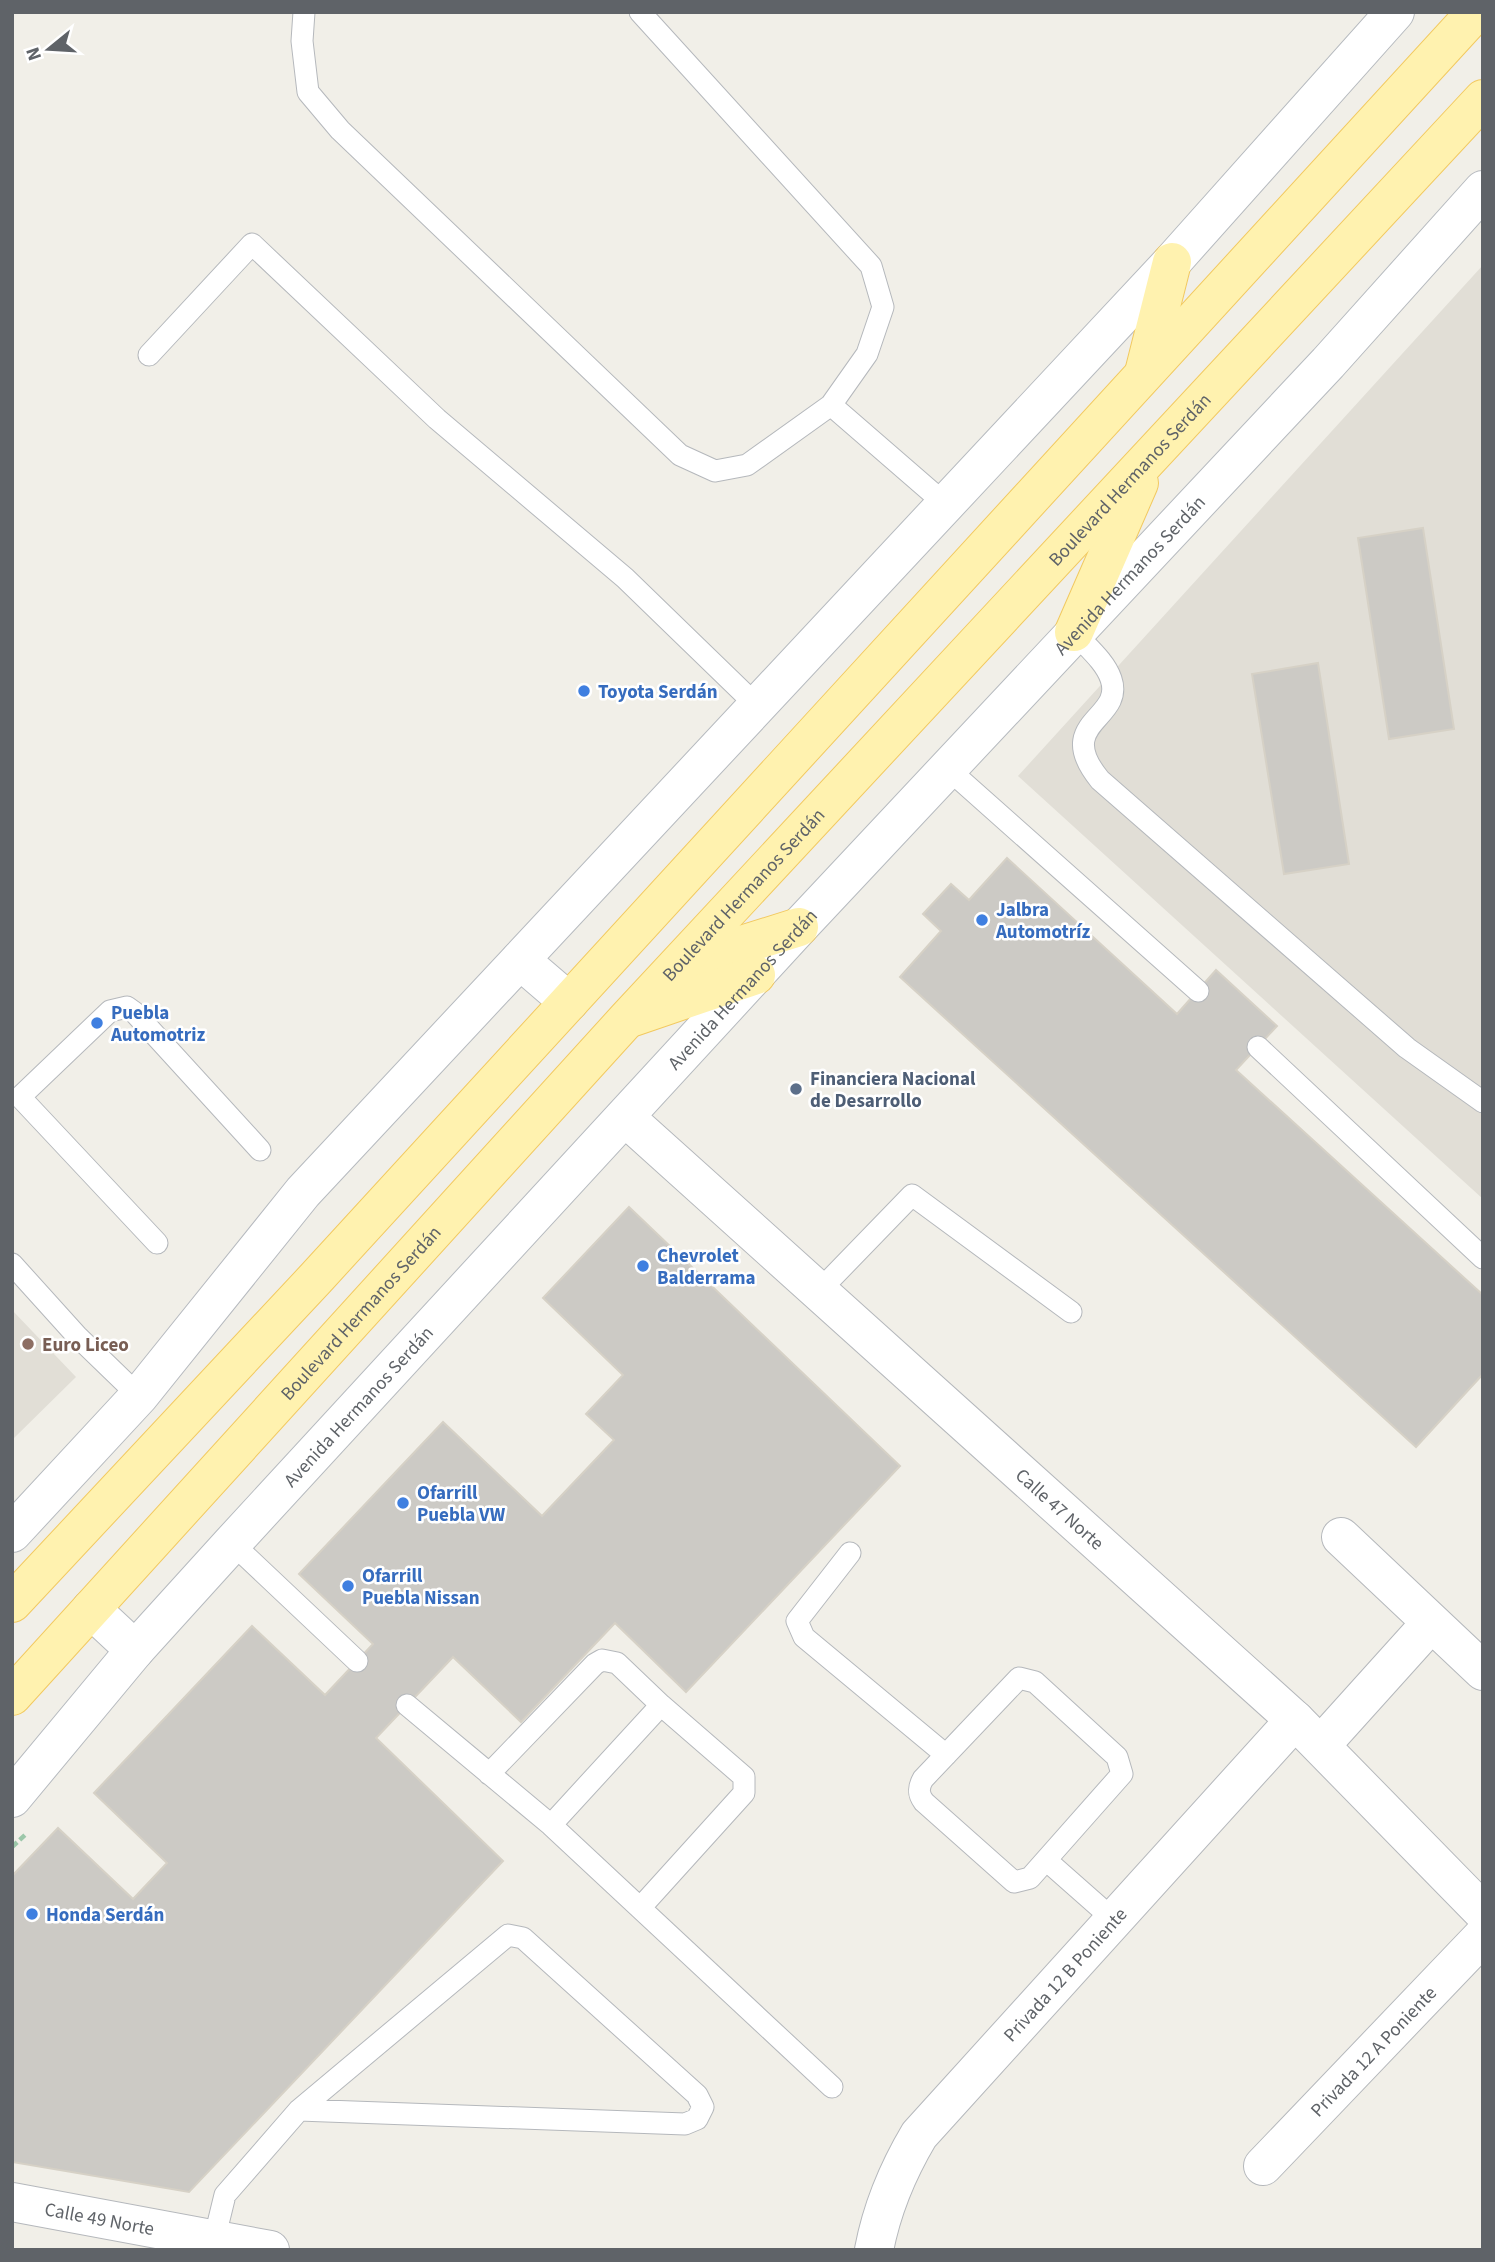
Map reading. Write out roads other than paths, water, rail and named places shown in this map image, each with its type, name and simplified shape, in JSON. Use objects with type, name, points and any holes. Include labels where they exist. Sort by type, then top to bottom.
[{"type":"main road","points":[[12,1533],[139,1396],[303,1192],[1171,262],[1395,12]]},
{"type":"main road","points":[[12,1603],[569,1002],[1476,12]]},
{"type":"main road","name":"Boulevard Hermanos Serdán","points":[[12,1696],[627,1018],[1483,99]]},
{"type":"main road","name":"Avenida Hermanos Serdán","points":[[12,1798],[135,1650],[232,1543],[799,927],[1328,363],[1483,190]]},
{"type":"main road","points":[[1144,373],[1171,262]]},
{"type":"main road","points":[[1074,632],[1152,454]]},
{"type":"main road","points":[[676,966],[799,927]]},
{"type":"main road","points":[[520,960],[569,1002]]},
{"type":"main road","points":[[627,1018],[756,975]]},
{"type":"main road","name":"Calle 47 Norte","points":[[626,1118],[1308,1733],[1483,1912]]},
{"type":"main road","points":[[1341,1537],[1430,1624],[1483,1671]]},
{"type":"main road","points":[[91,1609],[135,1650]]},
{"type":"main road","name":"Privada 12 B Poniente","points":[[874,2250],[879,2221],[897,2172],[919,2135],[1114,1920],[1308,1733],[1430,1624]]},
{"type":"main road","name":"Privada 12 A Poniente","points":[[1263,2166],[1483,1936]]},
{"type":"main road","name":"Calle 49 Norte","points":[[12,2202],[213,2245],[270,2250]]},
{"type":"lane","points":[[304,12],[302,41],[308,92],[340,130],[680,455],[715,471],[747,465],[831,405],[867,354],[883,307],[871,266],[640,12]]},
{"type":"lane","points":[[149,355],[252,244],[437,419],[625,578],[756,705]]},
{"type":"lane","points":[[831,405],[944,503]]},
{"type":"lane","points":[[1074,632],[1102,664],[1112,683],[1111,699],[1083,737],[1083,751],[1088,765],[1100,780],[1407,1048],[1483,1102]]},
{"type":"lane","points":[[947,768],[1198,991]]},
{"type":"lane","points":[[157,1243],[16,1101],[110,1011],[127,1007],[260,1150]]},
{"type":"lane","points":[[1258,1047],[1483,1258]]},
{"type":"lane","points":[[819,1291],[912,1195],[1071,1312]]},
{"type":"lane","points":[[12,1264],[77,1336],[139,1396]]},
{"type":"lane","points":[[232,1543],[357,1661]]},
{"type":"lane","points":[[850,1553],[797,1621],[804,1637],[946,1755]]},
{"type":"lane","points":[[489,1774],[602,1660],[617,1663],[744,1777],[744,1793],[640,1908]]},
{"type":"lane","points":[[1027,1678],[1117,1758],[1122,1774],[1046,1860],[1030,1878],[1014,1882],[919,1795],[919,1787],[1011,1683],[1027,1678]]},
{"type":"lane","points":[[407,1705],[551,1825],[832,2087]]},
{"type":"lane","points":[[551,1825],[661,1705]]},
{"type":"lane","points":[[1046,1860],[1114,1920]]},
{"type":"lane","points":[[213,2245],[225,2196],[299,2110],[501,1939],[516,1934],[697,2095],[702,2107],[697,2119],[685,2124],[299,2110]]},
{"type":"place","name":"Toyota Serdán","points":[[584,691]]},
{"type":"place","name":"Jalbra Automotríz","points":[[982,920]]},
{"type":"place","name":"Puebla Automotriz","points":[[97,1023]]},
{"type":"place","name":"Financiera Nacional de Desarrollo","points":[[796,1089]]},
{"type":"place","name":"Chevrolet Balderrama","points":[[643,1266]]},
{"type":"place","name":"Euro Liceo","points":[[28,1344]]},
{"type":"place","name":"Ofarrill Puebla VW","points":[[403,1503]]},
{"type":"place","name":"Ofarrill Puebla Nissan","points":[[348,1586]]},
{"type":"place","name":"Honda Serdán","points":[[32,1914]]}]
